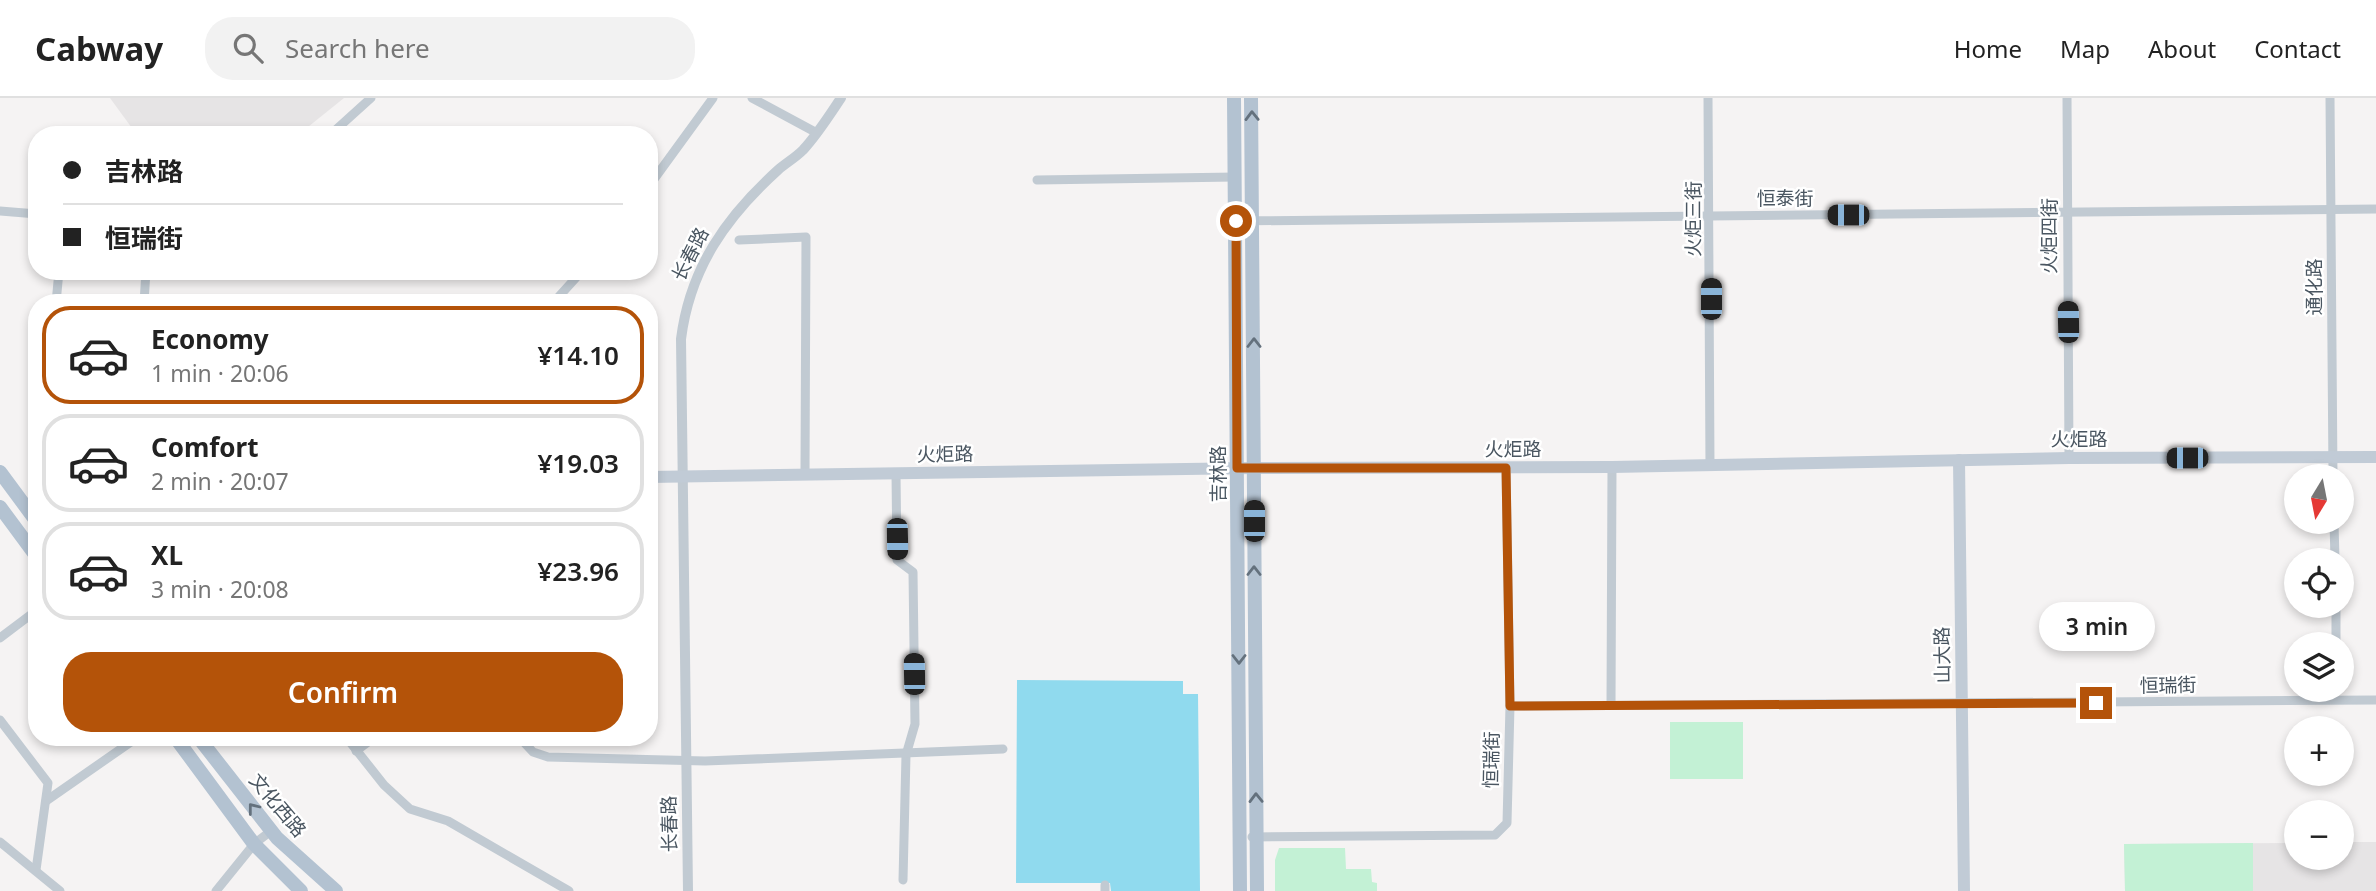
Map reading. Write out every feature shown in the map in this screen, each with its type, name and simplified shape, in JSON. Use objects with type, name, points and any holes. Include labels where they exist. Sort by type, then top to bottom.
[{"type":"main road","name":"吉林路","points":[[1234,98],[1241,891]]},
{"type":"main road","name":"吉林路","points":[[1251,98],[1257,891]]},
{"type":"main road","name":"火炬路","points":[[658,477],[1237,468],[1710,466],[2069,458],[2376,457]]},
{"type":"main road","name":"山大路","points":[[1959,460],[1964,891]]},
{"type":"main road","points":[[0,472],[28,501]]},
{"type":"main road","points":[[0,508],[28,545]]},
{"type":"main road","name":"文化西路","points":[[182,746],[254,844],[301,891]]},
{"type":"main road","name":"文化西路","points":[[205,746],[271,831],[336,891]]},
{"type":"street","points":[[340,126],[370,98]]},
{"type":"street","points":[[658,174],[713,98]]},
{"type":"street","points":[[752,98],[817,133]]},
{"type":"street","name":"长春路","points":[[688,891],[681,339],[685,307],[695,279],[727,222],[779,169],[802,152],[841,98]]},
{"type":"street","name":"火炬三街","points":[[1708,98],[1711,216],[1710,466]]},
{"type":"street","name":"火炬四街","points":[[2067,98],[2069,458]]},
{"type":"street","name":"通化路","points":[[2330,98],[2332,464]]},
{"type":"street","points":[[1037,180],[1236,177]]},
{"type":"street","name":"恒泰街","points":[[1236,221],[2376,209]]},
{"type":"street","points":[[0,211],[28,213]]},
{"type":"street","points":[[739,240],[806,237],[805,475]]},
{"type":"street","points":[[561,294],[574,280]]},
{"type":"street","points":[[1611,705],[1612,467]]},
{"type":"street","points":[[1506,468],[1510,706]]},
{"type":"street","points":[[896,474],[897,560],[913,572],[915,724],[906,755],[902,880]]},
{"type":"street","points":[[0,638],[28,617]]},
{"type":"street","name":"恒瑞街","points":[[2354,701],[2376,700]]},
{"type":"street","name":"恒瑞街","points":[[1241,837],[1495,835],[1507,823],[1510,706],[2284,701]]},
{"type":"street","points":[[0,720],[48,783],[36,870]]},
{"type":"street","points":[[46,801],[125,746]]},
{"type":"street","points":[[352,746],[384,785],[410,809],[448,821],[569,891]]},
{"type":"street","points":[[356,751],[363,746]]},
{"type":"street","points":[[527,746],[533,752],[548,757],[685,758],[705,761],[1003,749]]},
{"type":"street","points":[[216,891],[254,844],[271,831]]},
{"type":"street","points":[[0,842],[60,891]]},
{"type":"shaded area","points":[[110,98],[344,98],[309,126],[130,126]]},
{"type":"shaded area","points":[[2354,842],[2376,842],[2376,891],[2125,891],[2124,844],[2284,843],[2284,870],[2354,870]]},
{"type":"green space","points":[[1670,722],[1743,722],[1743,779],[1670,779]]},
{"type":"green space","points":[[2253,843],[2253,891],[2125,891],[2124,844]]},
{"type":"green space","points":[[1279,848],[1345,848],[1346,869],[1371,869],[1372,882],[1377,883],[1377,891],[1275,891],[1275,860]]},
{"type":"water","points":[[1017,680],[1183,681],[1183,694],[1198,694],[1200,891],[1111,891],[1110,883],[1016,883]]},
{"type":"route","points":[[1236,221],[1237,468],[1506,468],[1510,706],[2096,703]]}]
